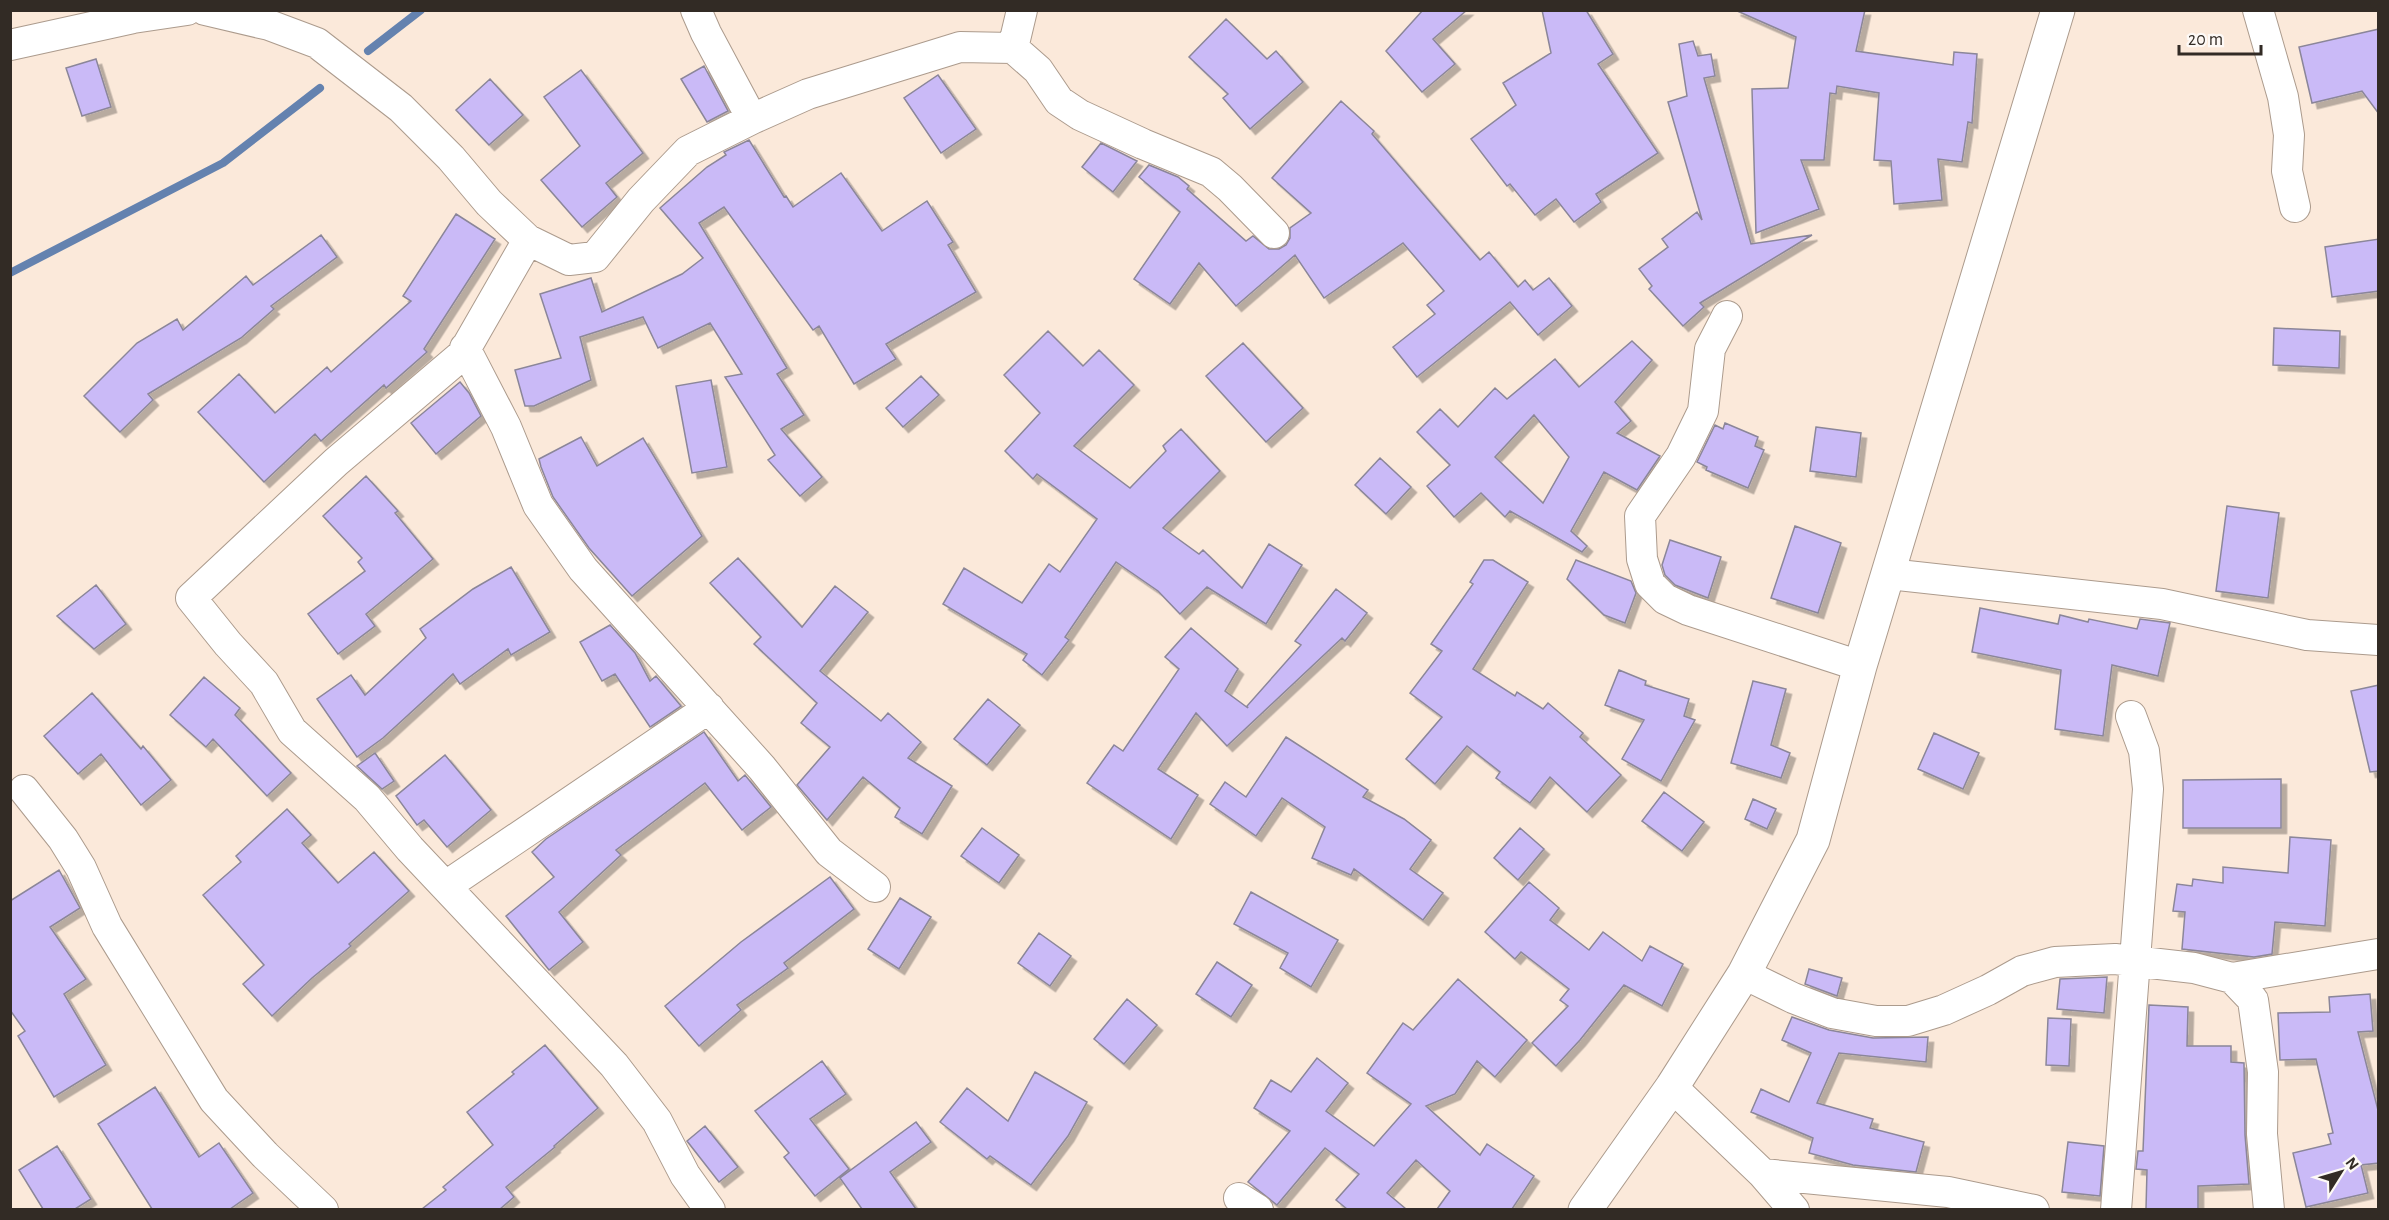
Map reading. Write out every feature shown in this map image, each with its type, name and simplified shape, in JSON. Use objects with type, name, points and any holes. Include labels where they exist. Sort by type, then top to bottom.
[{"type":"main road","points":[[1586,1209],[1672,1087],[1744,974],[1813,840],[1860,666],[2058,10]]},
{"type":"street","points":[[10,45],[133,18],[187,10]]},
{"type":"street","points":[[696,10],[752,119]]},
{"type":"street","points":[[1013,48],[1022,10]]},
{"type":"street","points":[[2258,10],[2283,97],[2289,135],[2287,171],[2295,207]]},
{"type":"street","points":[[214,11],[269,25],[317,43],[401,108],[451,158],[489,203],[528,240],[569,260],[595,257],[640,200],[688,151],[808,94],[960,47],[1013,48],[1038,70],[1059,101],[1080,115],[1211,172],[1274,233]]},
{"type":"street","points":[[528,240],[462,355],[336,462],[191,598],[228,644],[264,683],[292,731],[367,798],[410,849],[614,1065],[657,1121],[685,1175],[710,1209]]},
{"type":"street","points":[[1727,316],[1710,349],[1703,411],[1681,456],[1640,516],[1642,559],[1650,584],[1665,599],[1688,610],[1860,666]]},
{"type":"street","points":[[465,348],[506,427],[538,505],[583,568],[762,768],[829,852],[875,887]]},
{"type":"street","points":[[1889,574],[2162,604],[2307,635],[2379,640]]},
{"type":"street","points":[[446,886],[709,708]]},
{"type":"street","points":[[2116,1209],[2148,789],[2144,751],[2131,716]]},
{"type":"street","points":[[24,790],[69,848],[81,868],[107,927],[214,1100],[265,1155],[323,1209]]},
{"type":"street","points":[[1744,974],[1793,998],[1832,1013],[1876,1021],[1908,1021],[1944,1010],[2022,971],[2055,962],[2115,958],[2194,968],[2232,978],[2379,954]]},
{"type":"street","points":[[2232,978],[2253,1000],[2263,1072],[2262,1134],[2270,1209]]},
{"type":"street","points":[[1672,1087],[1763,1174],[1794,1209]]},
{"type":"street","points":[[1763,1174],[1948,1192],[2034,1209]]},
{"type":"building","points":[[1423,10],[1467,10],[1433,39],[1455,64],[1422,92],[1386,51]]},
{"type":"building","points":[[1542,10],[1586,10],[1613,54],[1598,64],[1658,153],[1596,194],[1601,202],[1574,222],[1556,199],[1535,215],[1510,184],[1507,186],[1471,139],[1516,105],[1503,83],[1551,53]]},
{"type":"building","points":[[1735,10],[1865,10],[1856,51],[1953,65],[1954,52],[1977,54],[1972,123],[1968,122],[1962,162],[1938,159],[1942,200],[1894,204],[1891,161],[1874,160],[1879,93],[1837,86],[1836,94],[1830,93],[1824,160],[1801,160],[1819,209],[1756,233],[1752,89],[1788,88],[1796,37]]},
{"type":"building","points":[[1226,19],[1267,59],[1276,51],[1303,82],[1250,129],[1223,98],[1228,94],[1189,57]]},
{"type":"building","points":[[2379,29],[2379,114],[2362,91],[2312,103],[2299,47]]},
{"type":"building","points":[[1693,41],[1698,56],[1711,54],[1715,76],[1704,78],[1751,244],[1812,235],[1700,303],[1704,307],[1683,326],[1649,289],[1652,286],[1639,269],[1668,247],[1662,239],[1697,212],[1702,220],[1668,102],[1687,96],[1679,44]]},
{"type":"building","points":[[96,59],[111,107],[82,116],[66,68]]},
{"type":"building","points":[[704,66],[728,111],[707,122],[681,79]]},
{"type":"building","points":[[581,70],[643,153],[606,183],[617,197],[582,227],[541,180],[580,146],[544,97]]},
{"type":"building","points":[[938,75],[976,129],[941,153],[904,98]]},
{"type":"building","points":[[490,79],[523,115],[489,145],[456,110]]},
{"type":"building","points":[[1341,101],[1374,131],[1372,134],[1480,260],[1489,252],[1518,287],[1525,280],[1533,290],[1549,278],[1572,306],[1538,335],[1510,302],[1417,377],[1393,347],[1435,314],[1427,305],[1444,291],[1403,243],[1324,298],[1295,255],[1236,306],[1199,263],[1170,304],[1134,279],[1180,212],[1139,177],[1149,165],[1178,177],[1189,186],[1187,189],[1246,241],[1253,236],[1269,249],[1279,249],[1286,245],[1290,238],[1290,228],[1311,213],[1272,178]]},
{"type":"building","points":[[749,140],[784,197],[786,196],[793,207],[841,173],[882,231],[927,201],[953,242],[948,245],[976,292],[886,344],[896,359],[854,384],[819,326],[813,330],[724,207],[699,223],[787,368],[777,374],[804,415],[781,429],[822,477],[800,496],[768,460],[775,455],[725,377],[742,374],[710,323],[658,348],[643,317],[580,337],[591,380],[534,406],[525,406],[515,370],[561,358],[540,294],[591,278],[602,312],[682,274],[703,258],[660,208],[707,167],[726,155],[724,152]]},
{"type":"building","points":[[1101,143],[1137,161],[1113,192],[1082,167]]},
{"type":"building","points":[[456,214],[495,239],[424,349],[427,352],[386,388],[384,385],[321,441],[315,434],[264,482],[198,412],[239,374],[275,413],[327,367],[331,372],[411,301],[403,296]]},
{"type":"building","points":[[321,235],[337,257],[271,306],[274,309],[241,338],[148,394],[153,400],[120,432],[84,396],[137,343],[177,319],[183,330],[246,276],[253,285]]},
{"type":"building","points":[[2379,239],[2379,291],[2332,297],[2325,247]]},
{"type":"building","points":[[2274,328],[2340,331],[2339,368],[2273,365]]},
{"type":"building","points":[[1048,331],[1083,366],[1099,350],[1134,385],[1074,446],[1130,488],[1166,451],[1163,446],[1181,429],[1220,471],[1163,528],[1199,554],[1203,550],[1242,588],[1269,544],[1302,565],[1266,624],[1207,587],[1180,614],[1158,591],[1116,562],[1065,637],[1069,640],[1042,675],[1023,660],[1027,654],[943,604],[964,568],[1022,603],[1049,564],[1060,572],[1097,519],[1037,474],[1033,479],[1005,451],[1040,413],[1004,375]]},
{"type":"building","points":[[1632,341],[1652,360],[1615,402],[1631,421],[1617,433],[1660,456],[1637,490],[1604,472],[1571,531],[1587,546],[1582,552],[1510,511],[1505,517],[1481,493],[1454,517],[1427,486],[1450,465],[1417,432],[1440,409],[1458,427],[1495,388],[1507,399],[1555,359],[1579,387]],"holes":[[[1534,415],[1569,457],[1543,503],[1495,457]]]},
{"type":"building","points":[[1243,343],[1303,408],[1266,442],[1206,376]]},
{"type":"building","points":[[921,376],[939,395],[903,427],[886,408]]},
{"type":"building","points":[[711,380],[727,467],[692,473],[676,386]]},
{"type":"building","points":[[460,382],[469,393],[481,416],[436,454],[411,423]]},
{"type":"building","points":[[1725,423],[1758,437],[1755,446],[1764,450],[1748,488],[1706,470],[1707,467],[1697,462],[1715,425],[1723,429]]},
{"type":"building","points":[[1816,427],[1861,433],[1856,477],[1810,471]]},
{"type":"building","points":[[581,437],[597,466],[643,438],[702,536],[632,596],[589,548],[553,497],[541,467],[539,459]]},
{"type":"building","points":[[1380,458],[1411,487],[1386,514],[1355,485]]},
{"type":"building","points":[[366,476],[398,511],[395,513],[433,559],[366,614],[375,626],[338,654],[308,614],[365,571],[358,562],[362,558],[323,516]]},
{"type":"building","points":[[2227,506],[2279,513],[2268,598],[2216,591]]},
{"type":"building","points":[[1795,526],[1841,543],[1818,613],[1771,598]]},
{"type":"building","points":[[1670,540],[1721,557],[1708,598],[1675,585],[1665,575],[1662,565]]},
{"type":"building","points":[[738,558],[802,627],[835,586],[868,612],[820,671],[881,721],[888,713],[921,742],[908,758],[952,786],[922,834],[895,817],[900,808],[863,777],[827,820],[797,785],[830,747],[801,723],[817,703],[754,644],[761,637],[710,583]]},
{"type":"building","points":[[1484,560],[1493,560],[1528,582],[1473,669],[1515,696],[1517,692],[1543,709],[1548,703],[1583,733],[1580,737],[1621,775],[1587,812],[1550,777],[1530,803],[1496,778],[1500,772],[1467,746],[1435,784],[1406,759],[1442,717],[1410,693],[1442,651],[1431,644],[1473,584],[1470,582]]},
{"type":"building","points":[[1576,560],[1631,581],[1636,593],[1625,623],[1604,615],[1567,579]]},
{"type":"building","points":[[511,567],[550,632],[511,655],[508,649],[460,684],[453,674],[383,738],[357,757],[317,699],[351,675],[365,695],[426,638],[420,629],[473,589]]},
{"type":"building","points":[[96,585],[126,624],[94,649],[57,616]]},
{"type":"building","points":[[1336,589],[1367,613],[1345,641],[1342,638],[1227,746],[1196,713],[1158,769],[1198,795],[1171,839],[1087,783],[1114,745],[1123,751],[1179,669],[1165,657],[1191,628],[1238,669],[1225,691],[1248,708],[1247,706],[1301,645],[1295,641]]},
{"type":"building","points":[[1980,608],[2058,624],[2060,615],[2088,622],[2089,619],[2137,629],[2140,619],[2170,623],[2158,676],[2112,665],[2103,736],[2055,729],[2061,670],[1972,652]]},
{"type":"building","points":[[610,625],[635,653],[650,681],[656,676],[681,706],[650,727],[615,674],[602,681],[580,642]]},
{"type":"building","points":[[1619,670],[1646,681],[1645,685],[1689,699],[1684,716],[1695,720],[1661,781],[1622,759],[1644,720],[1605,705]]},
{"type":"building","points":[[204,677],[240,708],[235,715],[291,773],[267,796],[213,739],[206,747],[170,715]]},
{"type":"building","points":[[1753,681],[1786,689],[1771,745],[1790,753],[1781,778],[1731,763]]},
{"type":"building","points":[[2379,685],[2379,771],[2370,772],[2351,691]]},
{"type":"building","points":[[92,693],[141,749],[143,746],[171,780],[141,805],[101,754],[78,774],[44,736]]},
{"type":"building","points":[[988,699],[1020,725],[987,765],[954,739]]},
{"type":"building","points":[[704,732],[738,781],[745,775],[771,807],[742,830],[705,783],[616,850],[621,855],[559,912],[583,942],[549,970],[506,916],[554,877],[532,852],[546,839]]},
{"type":"building","points":[[1934,733],[1979,753],[1963,789],[1918,769]]},
{"type":"building","points":[[1286,737],[1368,790],[1363,797],[1404,819],[1431,840],[1410,869],[1443,893],[1423,920],[1354,869],[1351,875],[1312,858],[1325,827],[1282,798],[1256,836],[1210,804],[1225,782],[1246,797]]},
{"type":"building","points":[[375,753],[394,781],[382,789],[357,766]]},
{"type":"building","points":[[445,755],[491,810],[447,847],[424,820],[417,825],[396,796]]},
{"type":"building","points":[[2281,779],[2281,828],[2183,828],[2183,780]]},
{"type":"building","points":[[1664,792],[1704,822],[1682,851],[1642,821]]},
{"type":"building","points":[[1753,799],[1776,809],[1767,829],[1745,819]]},
{"type":"building","points":[[287,809],[311,835],[302,843],[338,883],[374,852],[409,891],[272,1016],[243,984],[264,965],[203,895],[241,862],[236,856]]},
{"type":"building","points":[[982,828],[1019,855],[999,883],[961,856]]},
{"type":"building","points":[[1520,828],[1544,849],[1518,880],[1494,858]]},
{"type":"building","points":[[2290,837],[2331,840],[2325,926],[2275,922],[2272,954],[2254,957],[2182,949],[2185,912],[2173,911],[2177,884],[2192,886],[2193,879],[2223,883],[2223,867],[2288,873]]},
{"type":"building","points":[[59,870],[80,908],[50,927],[86,979],[64,994],[106,1065],[54,1097],[18,1036],[25,1031],[10,1010],[10,901]]},
{"type":"building","points":[[830,877],[854,909],[784,963],[788,968],[737,1005],[741,1010],[699,1046],[665,1006],[741,942]]},
{"type":"building","points":[[1529,882],[1559,908],[1550,920],[1589,950],[1603,932],[1642,961],[1650,946],[1683,964],[1662,1006],[1624,985],[1556,1066],[1532,1043],[1568,1006],[1560,1000],[1569,989],[1521,952],[1515,959],[1485,932]]},
{"type":"building","points":[[1251,892],[1338,940],[1311,987],[1280,968],[1288,953],[1234,924]]},
{"type":"building","points":[[900,898],[931,917],[899,969],[868,949]]},
{"type":"building","points":[[1039,933],[1071,956],[1050,986],[1018,963]]},
{"type":"building","points":[[1217,962],[1252,985],[1231,1017],[1196,994]]},
{"type":"building","points":[[1809,969],[1842,978],[1837,996],[1805,984]]},
{"type":"building","points":[[2107,977],[2104,1013],[2057,1009],[2060,979]]},
{"type":"building","points":[[1458,979],[1527,1040],[1495,1077],[1477,1061],[1455,1094],[1426,1106],[1480,1155],[1487,1144],[1534,1176],[1512,1209],[1437,1209],[1450,1191],[1416,1160],[1387,1193],[1406,1209],[1347,1209],[1336,1200],[1359,1174],[1325,1148],[1277,1205],[1248,1182],[1290,1131],[1254,1108],[1271,1080],[1291,1092],[1317,1058],[1348,1083],[1326,1111],[1374,1146],[1411,1104],[1367,1073],[1403,1023],[1413,1030]]},
{"type":"building","points":[[2370,994],[2373,1031],[2358,1032],[2379,1114],[2379,1163],[2361,1165],[2368,1193],[2306,1207],[2293,1153],[2331,1144],[2328,1134],[2333,1133],[2316,1059],[2280,1060],[2278,1013],[2330,1012],[2329,997]]},
{"type":"building","points":[[1127,999],[1157,1025],[1124,1064],[1094,1039]]},
{"type":"building","points":[[2149,1005],[2188,1007],[2187,1046],[2231,1046],[2231,1062],[2244,1063],[2245,1135],[2249,1184],[2198,1186],[2198,1209],[2146,1209],[2147,1170],[2136,1169],[2138,1151],[2143,1151]]},
{"type":"building","points":[[1792,1017],[1829,1030],[1873,1038],[1928,1037],[1926,1062],[1839,1053],[1817,1103],[1873,1119],[1870,1128],[1924,1142],[1916,1172],[1853,1165],[1809,1153],[1813,1138],[1751,1112],[1761,1089],[1789,1102],[1811,1053],[1782,1040]]},
{"type":"building","points":[[2048,1018],[2071,1019],[2069,1066],[2046,1065]]},
{"type":"building","points":[[545,1045],[598,1108],[506,1187],[514,1197],[500,1209],[422,1209],[446,1190],[443,1187],[493,1145],[467,1112]]},
{"type":"building","points":[[822,1061],[846,1094],[810,1119],[849,1169],[815,1196],[784,1157],[789,1153],[755,1111]]},
{"type":"building","points":[[1035,1072],[1087,1102],[1068,1136],[1031,1185],[990,1156],[987,1159],[940,1122],[967,1088],[1008,1121]]},
{"type":"building","points":[[155,1087],[199,1157],[219,1143],[253,1193],[230,1209],[152,1209],[98,1124]]},
{"type":"building","points":[[916,1122],[931,1142],[890,1172],[916,1209],[862,1209],[840,1178]]},
{"type":"building","points":[[705,1126],[738,1167],[719,1182],[687,1141]]},
{"type":"building","points":[[2068,1142],[2104,1146],[2100,1196],[2062,1192]]},
{"type":"building","points":[[57,1146],[91,1199],[75,1209],[43,1209],[19,1170]]},
{"type":"waterway","points":[[368,51],[421,10]]},
{"type":"waterway","points":[[10,273],[223,163],[320,88]]}]
